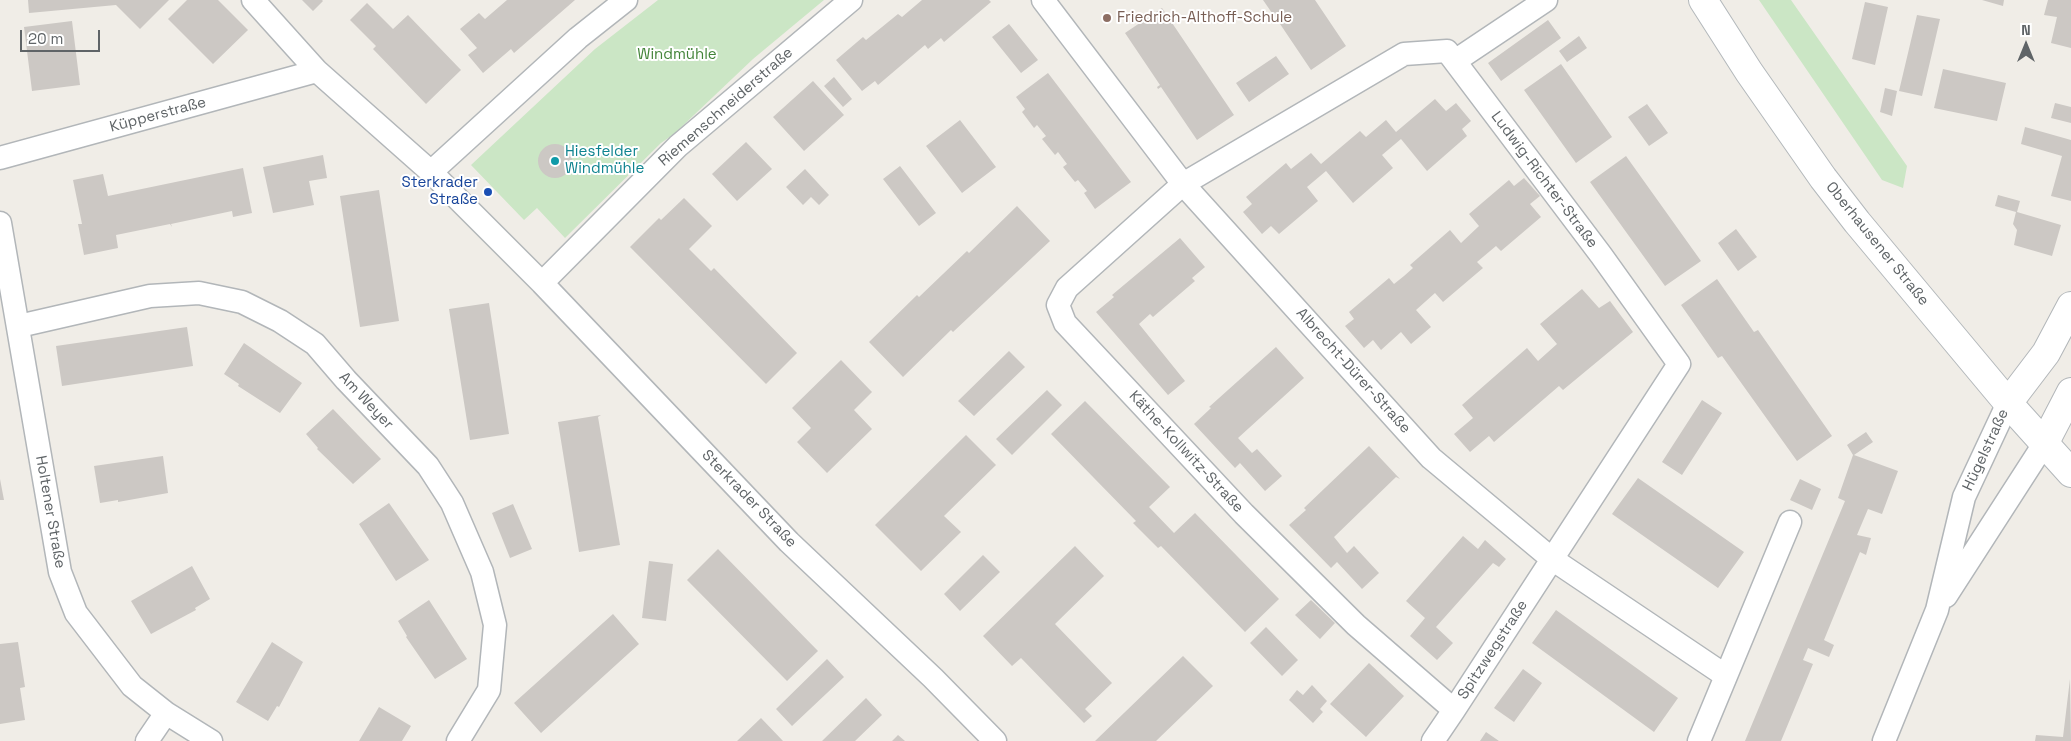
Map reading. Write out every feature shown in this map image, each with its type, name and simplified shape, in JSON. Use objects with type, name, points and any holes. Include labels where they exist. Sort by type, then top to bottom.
[{"type":"main road","name":"Oberhausener Straße","points":[[1703,0],[1749,72],[1823,178],[2008,404],[2071,473]]},
{"type":"main road","name":"Hügelstraße","points":[[2008,404],[2046,353],[2071,306]]},
{"type":"main road","name":"Hügelstraße","points":[[2044,444],[2071,392]]},
{"type":"street","name":"Sterkrader Straße","points":[[253,0],[317,71],[431,172],[542,283],[789,542],[933,678],[995,741]]},
{"type":"street","points":[[431,172],[578,38],[626,0]]},
{"type":"street","name":"Riemenschneiderstraße","points":[[542,283],[678,146],[851,0]]},
{"type":"street","name":"Albrecht-Dürer-Straße","points":[[1043,0],[1183,184],[1431,458],[1552,558],[1726,676]]},
{"type":"street","points":[[1455,62],[1546,0]]},
{"type":"street","name":"Ludwig-Richter-Straße","points":[[1183,184],[1404,54],[1447,51],[1601,255],[1679,364],[1552,558]]},
{"type":"street","name":"Küpperstraße","points":[[0,158],[317,71]]},
{"type":"street","name":"Käthe-Kollwitz-Straße","points":[[1183,184],[1067,288],[1058,305],[1065,323],[1244,514],[1356,625],[1454,710]]},
{"type":"street","name":"Holtener Straße","points":[[0,223],[60,572],[76,613],[132,686],[166,713],[211,741]]},
{"type":"street","name":"Am Weyer","points":[[19,326],[150,296],[199,294],[242,302],[280,321],[315,344],[346,380],[428,466],[452,503],[482,572],[495,625],[489,690],[458,741]]},
{"type":"street","name":"Hügelstraße","points":[[1884,741],[1937,610],[1964,497],[2008,404]]},
{"type":"street","name":"Hügelstraße","points":[[1937,610],[2044,444]]},
{"type":"street","points":[[1699,741],[1790,522]]},
{"type":"street","name":"Spitzwegstraße","points":[[1432,741],[1552,558]]},
{"type":"street","points":[[147,741],[166,713]]},
{"type":"green space","name":"Windmühle","points":[[658,0],[824,0],[753,59],[674,134],[661,143],[565,238],[537,208],[524,220],[471,165],[595,49]]},
{"type":"green space","points":[[1759,0],[1791,0],[1907,166],[1903,188],[1882,180]]},
{"type":"building","points":[[28,0],[169,0],[140,29],[116,5],[29,13]]},
{"type":"building","points":[[187,0],[218,0],[248,30],[213,64],[168,19]]},
{"type":"building","points":[[302,0],[322,0],[323,1],[313,11]]},
{"type":"building","points":[[507,0],[575,0],[514,53],[511,49],[483,73],[468,55],[477,48],[460,29],[479,13],[485,19]]},
{"type":"building","points":[[922,0],[989,0],[991,2],[944,42],[941,38],[928,49],[925,45],[878,85],[875,81],[862,91],[836,60],[863,37],[866,40],[898,14],[902,17]]},
{"type":"building","points":[[1263,0],[1315,0],[1346,46],[1311,70],[1274,15],[1270,17],[1269,15],[1272,13]]},
{"type":"building","points":[[1982,0],[2004,0],[2003,6]]},
{"type":"building","points":[[2048,0],[2071,0],[2071,48],[2051,43],[2057,17],[2044,15]]},
{"type":"building","points":[[1865,2],[1888,7],[1875,65],[1852,59]]},
{"type":"building","points":[[367,3],[393,29],[408,15],[461,70],[426,104],[373,49],[376,46],[350,20]]},
{"type":"building","points":[[1162,8],[1234,115],[1197,140],[1161,87],[1158,89],[1157,87],[1160,85],[1125,33]]},
{"type":"building","points":[[1917,15],[1940,19],[1922,96],[1899,91]]},
{"type":"building","points":[[1548,20],[1561,38],[1501,81],[1488,63]]},
{"type":"building","points":[[72,21],[80,85],[32,91],[24,27]]},
{"type":"building","points":[[1009,24],[1038,60],[1021,73],[992,37]]},
{"type":"building","points":[[1579,36],[1587,48],[1567,62],[1559,51]]},
{"type":"building","points":[[1276,56],[1289,74],[1249,102],[1236,83]]},
{"type":"building","points":[[1561,64],[1612,137],[1576,163],[1524,90]]},
{"type":"building","points":[[1943,69],[2006,83],[1997,121],[1934,108]]},
{"type":"building","points":[[1048,73],[1131,182],[1095,209],[1084,193],[1087,191],[1078,180],[1075,182],[1063,167],[1067,164],[1058,152],[1055,155],[1042,139],[1046,136],[1037,125],[1034,128],[1022,112],[1025,109],[1016,97]]},
{"type":"building","points":[[834,77],[852,99],[843,107],[824,86]]},
{"type":"building","points":[[813,81],[844,115],[804,151],[773,117]]},
{"type":"building","points":[[1885,88],[1897,91],[1892,116],[1880,112]]},
{"type":"building","points":[[1435,99],[1446,111],[1456,103],[1471,121],[1462,129],[1467,136],[1427,171],[1401,139],[1382,155],[1393,168],[1353,203],[1326,171],[1307,187],[1318,201],[1279,234],[1271,226],[1262,234],[1243,212],[1252,204],[1246,197],[1286,163],[1291,169],[1311,153],[1321,164],[1360,131],[1366,137],[1386,120],[1396,132]]},
{"type":"building","points":[[2055,103],[2071,107],[2071,123],[2051,118]]},
{"type":"building","points":[[1647,104],[1668,133],[1649,146],[1628,117]]},
{"type":"building","points":[[960,120],[996,167],[962,193],[926,146]]},
{"type":"building","points":[[2025,127],[2071,140],[2071,201],[2051,196],[2062,156],[2021,144]]},
{"type":"building","points":[[746,142],[772,169],[737,201],[712,174]]},
{"type":"building","name":"Hiesfelder Windmühle","points":[[555,144],[562,145],[567,149],[571,154],[571,168],[567,173],[562,177],[555,178],[548,177],[543,173],[539,168],[538,161],[539,154],[543,149],[548,145]]},
{"type":"building","points":[[323,155],[327,178],[309,181],[314,205],[273,213],[263,167]]},
{"type":"building","points":[[1626,156],[1701,261],[1665,286],[1590,182]]},
{"type":"building","points":[[900,166],[936,213],[919,226],[883,179]]},
{"type":"building","points":[[243,168],[252,213],[233,217],[232,211],[171,224],[172,227],[170,224],[116,235],[118,248],[84,255],[78,224],[82,224],[73,180],[103,174],[108,196]]},
{"type":"building","points":[[805,169],[829,195],[819,205],[811,197],[803,205],[786,187]]},
{"type":"building","points":[[1524,178],[1540,196],[1530,204],[1541,217],[1501,251],[1496,246],[1477,262],[1483,268],[1443,302],[1435,293],[1416,310],[1431,327],[1411,344],[1401,332],[1381,350],[1373,340],[1364,348],[1345,326],[1354,319],[1349,312],[1389,278],[1394,284],[1404,276],[1413,268],[1410,265],[1450,230],[1461,243],[1479,226],[1469,214],[1509,180],[1514,186]]},
{"type":"building","points":[[379,190],[399,321],[360,327],[340,196]]},
{"type":"building","points":[[1998,195],[2020,201],[2017,212],[2061,225],[2052,256],[2014,245],[2017,230],[2013,224],[2016,212],[1995,206]]},
{"type":"building","points":[[684,198],[712,226],[689,249],[711,271],[714,268],[797,353],[766,384],[630,247],[659,218],[661,220]]},
{"type":"building","points":[[1017,206],[1050,241],[953,332],[951,330],[903,377],[869,342],[917,295],[919,297],[967,251],[969,253]]},
{"type":"building","points":[[1736,229],[1757,257],[1738,271],[1718,243]]},
{"type":"building","points":[[1180,238],[1205,267],[1192,278],[1195,281],[1153,317],[1150,314],[1139,324],[1185,381],[1168,395],[1096,312],[1114,297],[1112,295]]},
{"type":"building","points":[[1717,279],[1754,332],[1758,330],[1832,436],[1797,461],[1722,356],[1718,358],[1681,305]]},
{"type":"building","points":[[1582,289],[1599,308],[1610,301],[1633,332],[1563,390],[1559,386],[1494,442],[1489,436],[1470,452],[1454,434],[1473,418],[1462,405],[1527,348],[1538,361],[1557,344],[1540,324]]},
{"type":"building","points":[[489,303],[509,434],[470,440],[449,309]]},
{"type":"building","points":[[187,327],[193,366],[62,386],[56,346]]},
{"type":"building","points":[[244,343],[302,383],[280,413],[238,386],[239,384],[224,374]]},
{"type":"building","points":[[1276,347],[1304,378],[1238,438],[1252,453],[1257,449],[1282,476],[1265,491],[1240,463],[1235,468],[1194,424],[1211,408],[1209,407]]},
{"type":"building","points":[[1009,351],[1025,367],[974,416],[958,401]]},
{"type":"building","points":[[841,360],[872,392],[854,410],[872,429],[827,473],[797,442],[811,428],[792,408]]},
{"type":"building","points":[[1047,390],[1062,405],[1012,455],[996,439]]},
{"type":"building","points":[[1702,400],[1722,413],[1682,475],[1662,462]]},
{"type":"building","points":[[1085,401],[1170,487],[1149,507],[1174,533],[1195,513],[1279,599],[1245,632],[1161,546],[1158,548],[1133,523],[1136,521],[1051,434]]},
{"type":"building","points":[[333,409],[381,459],[353,484],[317,449],[306,434]]},
{"type":"building","points":[[601,415],[598,417],[620,545],[579,552],[558,422]]},
{"type":"building","points":[[1866,432],[1873,442],[1854,455],[1898,471],[1882,514],[1868,509],[1857,535],[1871,538],[1866,555],[1860,552],[1824,640],[1834,645],[1829,657],[1808,648],[1803,660],[1813,664],[1781,741],[1745,741],[1845,501],[1838,498],[1853,455],[1847,445]]},
{"type":"building","points":[[966,435],[996,465],[944,516],[961,532],[921,571],[875,525]]},
{"type":"building","points":[[1369,446],[1400,479],[1396,477],[1334,537],[1347,553],[1354,546],[1379,573],[1362,589],[1337,562],[1331,568],[1289,525],[1306,510],[1304,508]]},
{"type":"building","points":[[163,456],[168,493],[118,502],[118,500],[100,503],[94,466]]},
{"type":"building","points":[[1638,478],[1744,552],[1718,588],[1612,514]]},
{"type":"building","points":[[0,479],[4,500],[0,500]]},
{"type":"building","points":[[1800,479],[1821,489],[1812,510],[1790,500]]},
{"type":"building","points":[[389,503],[429,560],[396,581],[359,524]]},
{"type":"building","points":[[513,504],[532,549],[510,558],[492,513]]},
{"type":"building","points":[[1463,536],[1478,549],[1485,540],[1506,559],[1499,567],[1493,563],[1436,627],[1453,643],[1437,660],[1410,636],[1425,618],[1406,601]]},
{"type":"building","points":[[1075,546],[1104,576],[1055,624],[1112,683],[1085,709],[1092,716],[1084,723],[1021,658],[1012,666],[983,636]]},
{"type":"building","points":[[718,549],[818,651],[787,681],[687,580]]},
{"type":"building","points":[[983,555],[1000,572],[960,611],[944,594]]},
{"type":"building","points":[[649,561],[673,564],[666,621],[642,618]]},
{"type":"building","points":[[192,566],[210,599],[195,608],[196,610],[151,634],[131,601]]},
{"type":"building","points":[[429,600],[467,659],[435,679],[406,637],[398,621]]},
{"type":"building","points":[[1311,600],[1335,623],[1320,639],[1295,615]]},
{"type":"building","points":[[1556,610],[1678,698],[1654,732],[1532,643]]},
{"type":"building","points":[[613,614],[639,644],[541,733],[514,703]]},
{"type":"building","points":[[1266,627],[1298,660],[1282,676],[1250,643]]},
{"type":"building","points":[[18,642],[25,687],[20,688],[25,720],[0,724],[0,644]]},
{"type":"building","points":[[272,642],[303,662],[279,707],[277,706],[268,721],[236,702]]},
{"type":"building","points":[[1183,656],[1213,686],[1156,741],[1095,741]]},
{"type":"building","points":[[827,659],[844,677],[792,726],[776,709]]},
{"type":"building","points":[[1369,663],[1404,696],[1366,737],[1330,704]]},
{"type":"building","points":[[1523,669],[1542,683],[1514,722],[1494,708]]},
{"type":"building","points":[[2070,679],[2071,741],[2035,741],[2036,735],[2063,737]]},
{"type":"building","points":[[1312,685],[1327,701],[1320,709],[1323,712],[1313,723],[1289,700],[1297,690],[1303,695]]},
{"type":"building","points":[[866,698],[882,715],[855,741],[822,741]]},
{"type":"building","points":[[379,707],[411,726],[402,741],[359,741]]},
{"type":"building","points":[[761,718],[783,741],[737,741]]},
{"type":"building","points":[[1486,732],[1499,741],[1480,741]]},
{"type":"building","points":[[898,735],[905,741],[892,741]]},
{"type":"place","name":"Friedrich-Althoff-Schule","points":[[1107,18]]},
{"type":"place","name":"Hiesfelder Windmühle","points":[[555,161]]},
{"type":"place","name":"Sterkrader Straße","points":[[488,192]]}]
